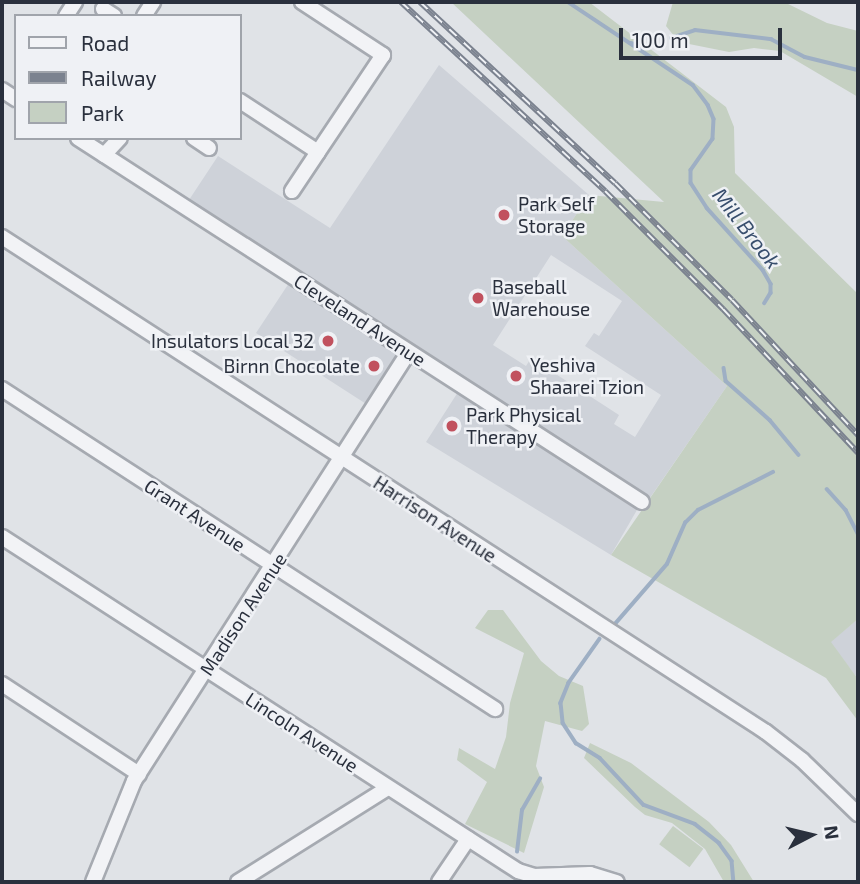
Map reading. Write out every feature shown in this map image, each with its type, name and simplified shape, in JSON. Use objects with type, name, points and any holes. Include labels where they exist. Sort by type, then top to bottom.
[{"type":"street","points":[[292,191],[383,55],[302,2]]},
{"type":"street","points":[[242,102],[318,152]]},
{"type":"street","name":"Cleveland Avenue","points":[[89,140],[111,144],[408,353],[642,502]]},
{"type":"street","points":[[197,140],[209,148]]},
{"type":"street","name":"Harrison Avenue","points":[[2,237],[765,733],[802,760],[858,814]]},
{"type":"street","name":"Madison Avenue","points":[[93,882],[139,774],[275,566],[408,353]]},
{"type":"street","name":"Grant Avenue","points":[[2,389],[495,709]]},
{"type":"street","name":"Lincoln Avenue","points":[[2,537],[388,788],[526,874],[590,874],[617,882]]},
{"type":"street","points":[[2,684],[139,774]]},
{"type":"street","points":[[238,882],[388,788]]},
{"type":"street","points":[[439,882],[468,839]]},
{"type":"shaded area","points":[[439,65],[589,195],[562,236],[727,386],[645,505],[641,503],[611,555],[426,442],[458,392],[407,359],[374,409],[256,333],[291,280],[185,206],[218,156],[330,228]],"holes":[[[551,255],[622,301],[599,336],[594,333],[585,346],[661,395],[635,437],[614,424],[619,415],[531,358],[526,366],[493,345]]]},
{"type":"shaded area","points":[[858,619],[858,679],[830,642]]},
{"type":"green space","points":[[451,2],[589,2],[726,107],[734,127],[735,173],[858,294],[858,619],[831,642],[858,679],[858,721],[826,678],[611,555],[727,386],[562,236],[589,195],[664,202]]},
{"type":"green space","points":[[673,2],[784,2],[827,23],[858,31],[858,97],[780,51],[754,48],[729,52],[679,42],[666,26]]},
{"type":"green space","points":[[488,610],[503,610],[541,661],[559,676],[583,686],[589,724],[582,731],[545,721],[536,766],[544,787],[524,853],[465,824],[487,782],[457,760],[459,748],[495,769],[506,737],[510,703],[524,653],[475,628]]},
{"type":"green space","points":[[590,743],[631,763],[709,822],[731,845],[754,882],[724,882],[705,849],[672,823],[645,815],[635,807],[584,758]]},
{"type":"green space","points":[[673,826],[703,849],[690,867],[659,844]]},
{"type":"waterway","name":"Mill Brook","points":[[568,2],[693,85],[708,105],[714,119],[713,139],[691,170],[691,183],[707,208],[763,270],[771,284],[771,293],[765,303]]},
{"type":"waterway","points":[[671,38],[695,30],[771,39],[805,57],[858,70]]},
{"type":"waterway","name":"Mill Brook","points":[[631,43],[646,48]]},
{"type":"waterway","name":"Mill Brook","points":[[724,368],[726,381],[770,420],[799,455]]},
{"type":"waterway","name":"Mill Brook","points":[[615,624],[667,564],[685,523],[698,510],[773,472]]},
{"type":"waterway","points":[[827,489],[846,510],[858,534]]},
{"type":"waterway","name":"Mill Brook","points":[[600,639],[569,683],[561,703],[563,723],[576,743],[600,758],[644,805],[695,824],[719,843],[732,861],[734,882]]},
{"type":"waterway","points":[[517,852],[522,810],[540,779]]},
{"type":"railway","points":[[401,2],[605,191],[723,309],[858,453]]},
{"type":"railway","points":[[420,2],[615,183],[732,300],[858,435]]},
{"type":"place","name":"Park Self Storage","points":[[504,215]]},
{"type":"place","name":"Baseball Warehouse","points":[[478,298]]},
{"type":"place","name":"Insulators Local 32","points":[[328,341]]},
{"type":"place","name":"Birnn Chocolate","points":[[374,366]]},
{"type":"place","name":"Yeshiva Shaarei Tzion","points":[[516,376]]},
{"type":"place","name":"Park Physical Therapy","points":[[452,426]]}]
